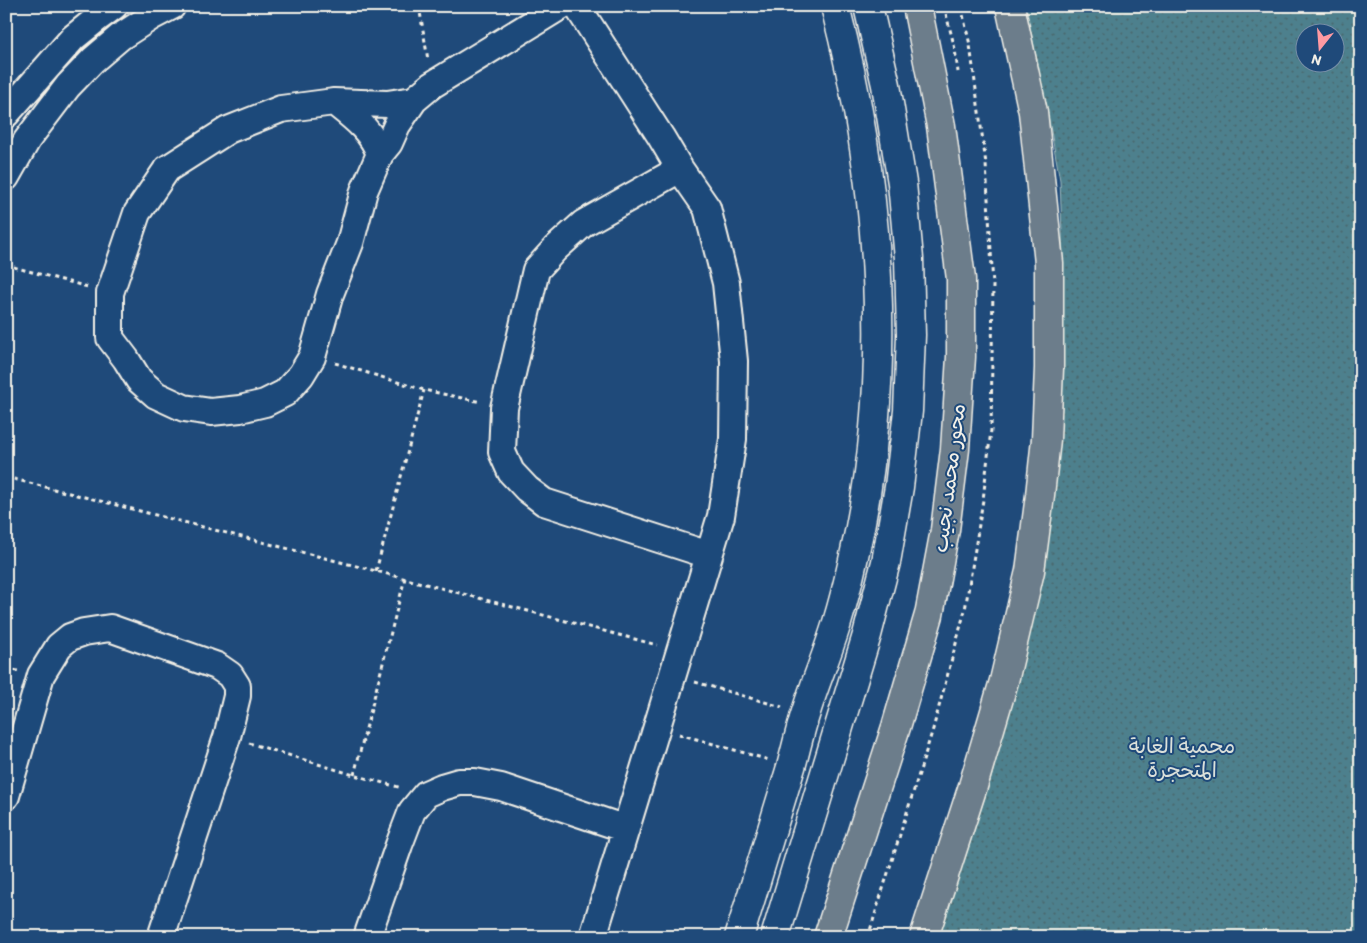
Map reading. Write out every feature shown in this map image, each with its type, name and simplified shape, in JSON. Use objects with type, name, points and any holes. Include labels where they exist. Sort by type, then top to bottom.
[{"type":"main road","name":"محور محمد نجيب","points":[[828,937],[896,727],[929,615],[945,530],[955,449],[961,357],[961,279],[941,126],[917,6]]},
{"type":"main road","points":[[924,937],[973,786],[1004,681],[1030,571],[1046,439],[1049,368],[1049,264],[1033,112],[1010,6]]},
{"type":"street","points":[[6,114],[73,38],[114,6]]},
{"type":"street","points":[[6,177],[27,140],[68,86],[93,60],[120,36],[172,6]]},
{"type":"street","points":[[423,93],[397,125],[380,154],[364,191],[350,243],[330,294],[312,357],[301,375],[285,393],[265,403],[240,409],[211,412],[184,408],[156,395],[139,380],[110,338],[110,294],[137,213],[167,169],[228,130],[281,109],[334,102],[387,104],[423,93],[561,6]]},
{"type":"street","points":[[577,6],[680,169],[707,208],[726,283],[734,361],[733,439],[721,516],[593,937]]},
{"type":"street","points":[[739,937],[806,713],[836,626],[854,555],[867,483],[876,409],[879,345],[877,262],[870,189],[861,122],[848,56],[835,6]]},
{"type":"street","points":[[775,937],[864,644],[886,562],[900,487],[908,411],[911,335],[909,259],[903,193],[886,85],[868,6]]},
{"type":"street","points":[[334,102],[360,123],[375,141],[380,154]]},
{"type":"street","points":[[680,169],[584,223],[555,249],[536,270],[504,408],[502,452],[511,472],[544,502],[709,555]]},
{"type":"street","points":[[6,796],[41,675],[59,646],[70,637],[84,632],[110,628],[217,666],[230,675],[237,686],[237,696],[227,737],[161,937]]},
{"type":"street","points":[[367,937],[412,812],[426,794],[442,787],[459,782],[475,782],[501,787],[626,829]]},
{"type":"path","points":[[419,6],[423,93]]},
{"type":"path","points":[[6,265],[110,294]]},
{"type":"path","points":[[312,357],[424,390],[504,408]]},
{"type":"path","points":[[376,570],[424,390]]},
{"type":"path","points":[[6,477],[376,570],[680,651]]},
{"type":"path","points":[[354,776],[406,578]]},
{"type":"path","points":[[672,676],[806,713]]},
{"type":"path","points":[[657,727],[791,766]]},
{"type":"path","points":[[227,737],[354,776],[426,794]]},
{"type":"green space","name":"محمية الغابة المتحجرة","points":[[1026,6],[1361,6],[1361,937],[939,937],[990,782],[1030,632],[1061,382],[1063,258],[1060,180]]}]
